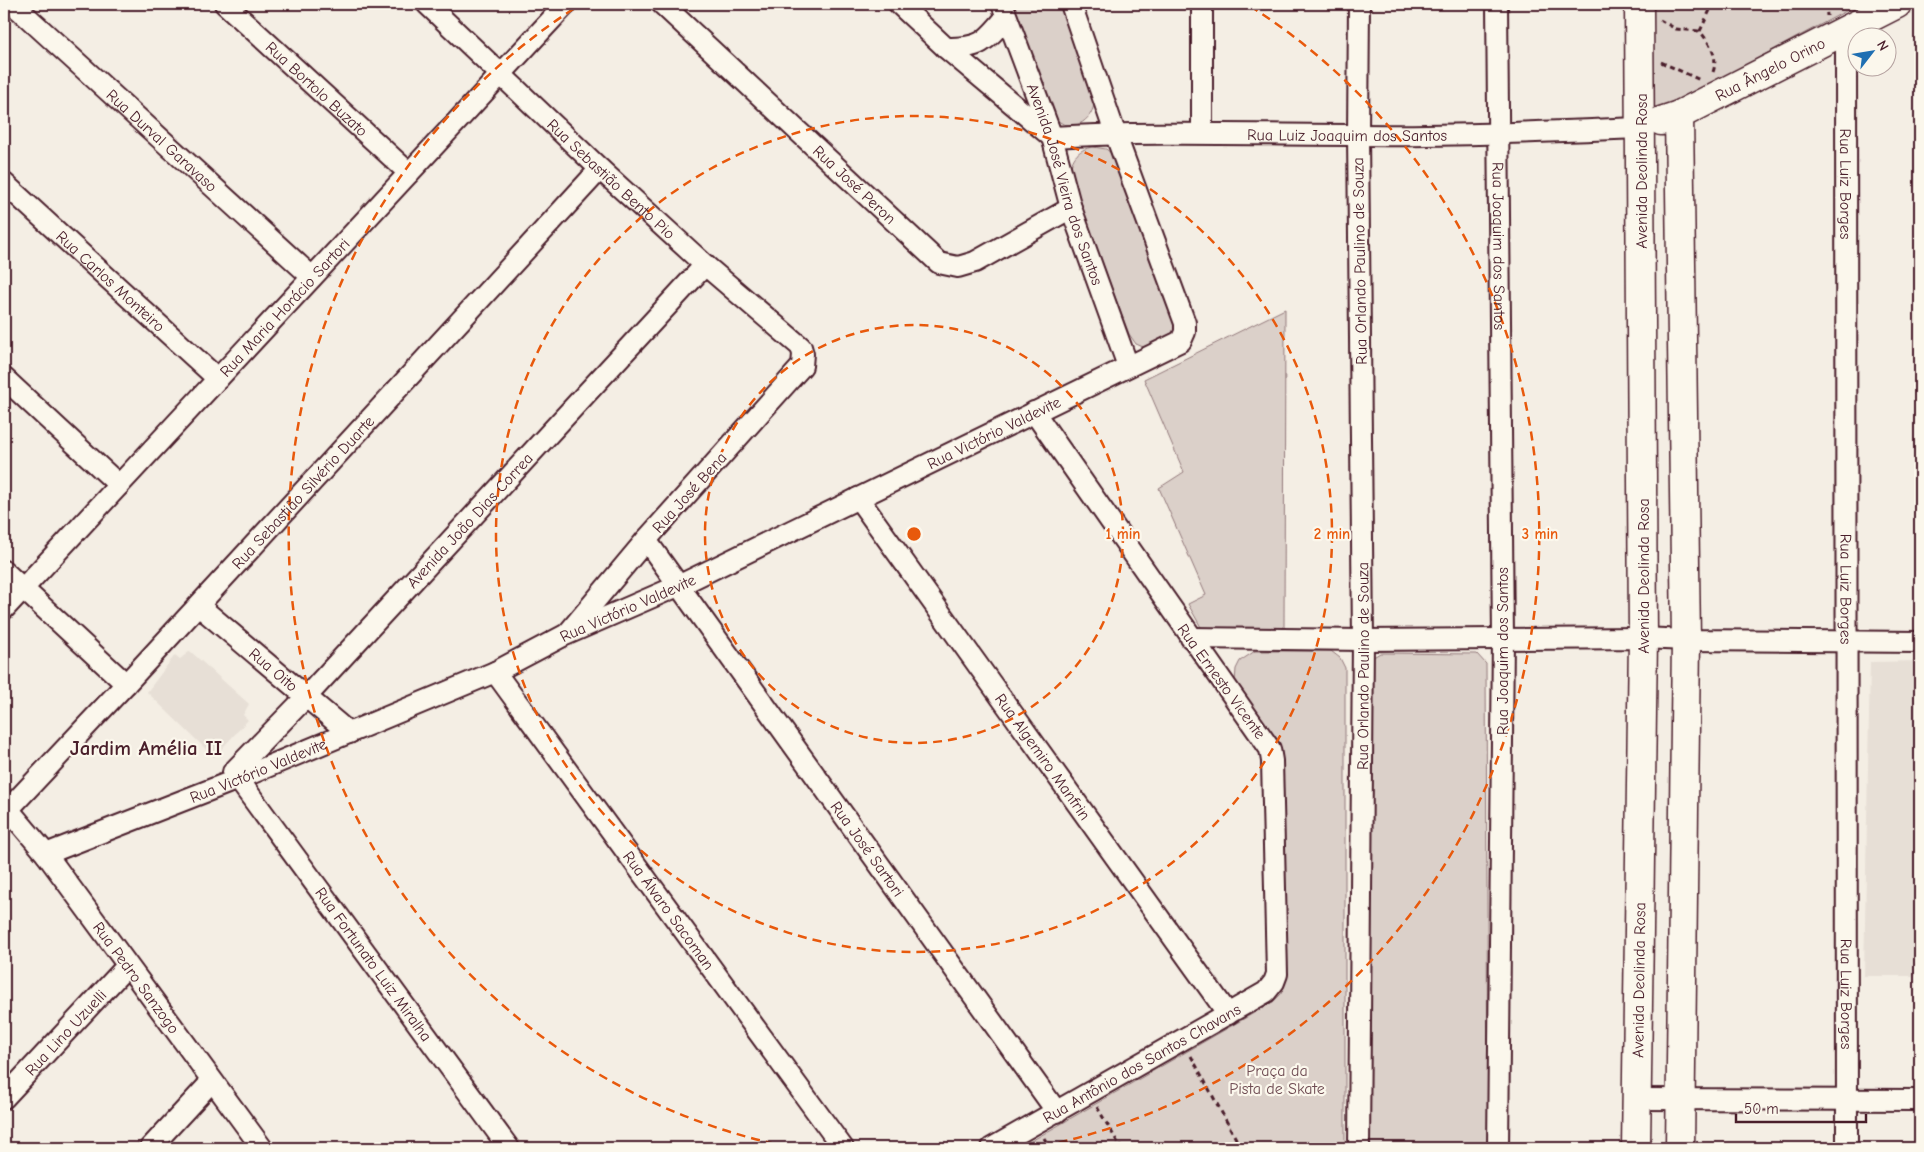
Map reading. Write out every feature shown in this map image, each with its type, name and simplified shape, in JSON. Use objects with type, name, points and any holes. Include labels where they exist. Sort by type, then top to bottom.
[{"type":"street","name":"Rua Durval Garavaso","points":[[13,4],[312,278]]},
{"type":"street","name":"Rua Bortolo Buzato","points":[[225,4],[409,173]]},
{"type":"street","name":"Rua Sebastião Bento Pio","points":[[427,4],[502,73],[600,169],[705,265],[801,347]]},
{"type":"street","name":"Rua Maria Horácio Sartori","points":[[4,609],[566,4]]},
{"type":"street","name":"Rua José Peron","points":[[662,4],[939,263],[958,267],[975,262],[1071,208]]},
{"type":"street","points":[[899,4],[946,48],[1052,137]]},
{"type":"street","points":[[1071,4],[1115,133]]},
{"type":"street","points":[[1202,4],[1202,132]]},
{"type":"street","name":"Rua Orlando Paulino de Souza","points":[[1359,4],[1358,135],[1363,640],[1359,1148]]},
{"type":"street","name":"Rua Joaquim dos Santos","points":[[1498,4],[1503,638],[1498,1148]]},
{"type":"street","name":"Rua Ângelo Orino","points":[[1848,28],[1897,4]]},
{"type":"street","name":"Avenida José Vieira dos Santos","points":[[1004,10],[1052,137],[1071,208],[1128,366]]},
{"type":"street","points":[[946,48],[968,48],[988,39],[1004,10]]},
{"type":"street","name":"Avenida Deolinda Rosa","points":[[1636,1148],[1643,638],[1641,128],[1645,10]]},
{"type":"street","name":"Rua Ângelo Orino","points":[[1641,128],[1679,115],[1846,29]]},
{"type":"street","name":"Rua Luiz Borges","points":[[1846,29],[1845,642],[1847,1148]]},
{"type":"street","points":[[1679,115],[1686,640],[1680,1148]]},
{"type":"street","name":"Rua Luiz Joaquim dos Santos","points":[[1052,137],[1115,133],[1202,132],[1358,135],[1498,134],[1641,128]]},
{"type":"street","name":"Rua Victório Valdevite","points":[[46,854],[236,775],[349,733],[495,672],[565,636],[680,585],[1180,341],[1185,332],[1185,323],[1115,133]]},
{"type":"street","name":"Rua Sebastião Silvério Duarte","points":[[6,811],[199,606],[600,169]]},
{"type":"street","name":"Rua Carlos Monteiro","points":[[4,183],[218,379]]},
{"type":"street","name":"Avenida João Dias Correa","points":[[236,775],[705,265]]},
{"type":"street","name":"Rua José Bena","points":[[565,636],[646,540],[802,366],[803,354],[801,347]]},
{"type":"street","points":[[4,378],[119,485]]},
{"type":"street","name":"Rua Ernesto Vicente","points":[[1034,412],[1270,749],[1272,761],[1276,974],[1274,982],[1266,992]]},
{"type":"street","name":"Rua Algemiro Manfrin","points":[[858,498],[1228,1014]]},
{"type":"street","name":"Rua José Sartori","points":[[646,540],[1056,1112]]},
{"type":"street","points":[[4,571],[126,684]]},
{"type":"street","name":"Rua Oito","points":[[199,606],[349,733]]},
{"type":"street","points":[[1191,638],[1363,640],[1643,638],[1920,642]]},
{"type":"street","name":"Rua Álvaro Sacoman","points":[[495,672],[843,1148]]},
{"type":"street","name":"Rua Fortunato Luiz Miralha","points":[[236,775],[509,1148]]},
{"type":"street","name":"Rua Pedro Sanzogo","points":[[6,811],[46,854],[262,1148]]},
{"type":"street","name":"Rua Lino Uzuelli","points":[[4,1098],[127,966]]},
{"type":"street","name":"Rua Antônio dos Santos Chavans","points":[[992,1148],[1266,992]]},
{"type":"street","points":[[150,1148],[212,1081]]},
{"type":"street","points":[[1636,1099],[1920,1100]]},
{"type":"path","points":[[1700,31],[1713,4]]},
{"type":"path","points":[[1645,10],[1676,29],[1700,31],[1709,42],[1715,56],[1712,76]]},
{"type":"path","points":[[1182,1040],[1241,1148]]},
{"type":"path","points":[[1089,1093],[1121,1148]]},
{"type":"shaded area","points":[[190,651],[249,704],[243,715],[248,720],[214,757],[147,692],[175,655],[180,659]]},
{"type":"shaded area","points":[[1920,661],[1920,976],[1864,976],[1870,662]]},
{"type":"green space","points":[[1014,4],[1062,4],[1095,98],[1094,107],[1090,114],[1080,124],[1066,125],[1052,115]]},
{"type":"green space","points":[[1651,4],[1859,4],[1652,115]]},
{"type":"green space","points":[[1093,147],[1106,149],[1112,154],[1174,317],[1174,334],[1148,349],[1136,344],[1129,334],[1070,176],[1071,165],[1076,156],[1083,150]]},
{"type":"green space","points":[[1285,309],[1284,630],[1202,629],[1188,604],[1206,595],[1159,488],[1184,472],[1144,379]]},
{"type":"green space","name":"Praça da Pista de Skate","points":[[1255,651],[1331,651],[1340,658],[1345,668],[1345,1148],[1019,1148],[1273,1002],[1281,994],[1285,981],[1276,746],[1235,682],[1236,669],[1240,661]]},
{"type":"green space","points":[[1380,653],[1477,654],[1486,664],[1488,1148],[1366,1148],[1372,658]]},
{"type":"district","name":"Jardim Amélia II","points":[[146,748]]}]
